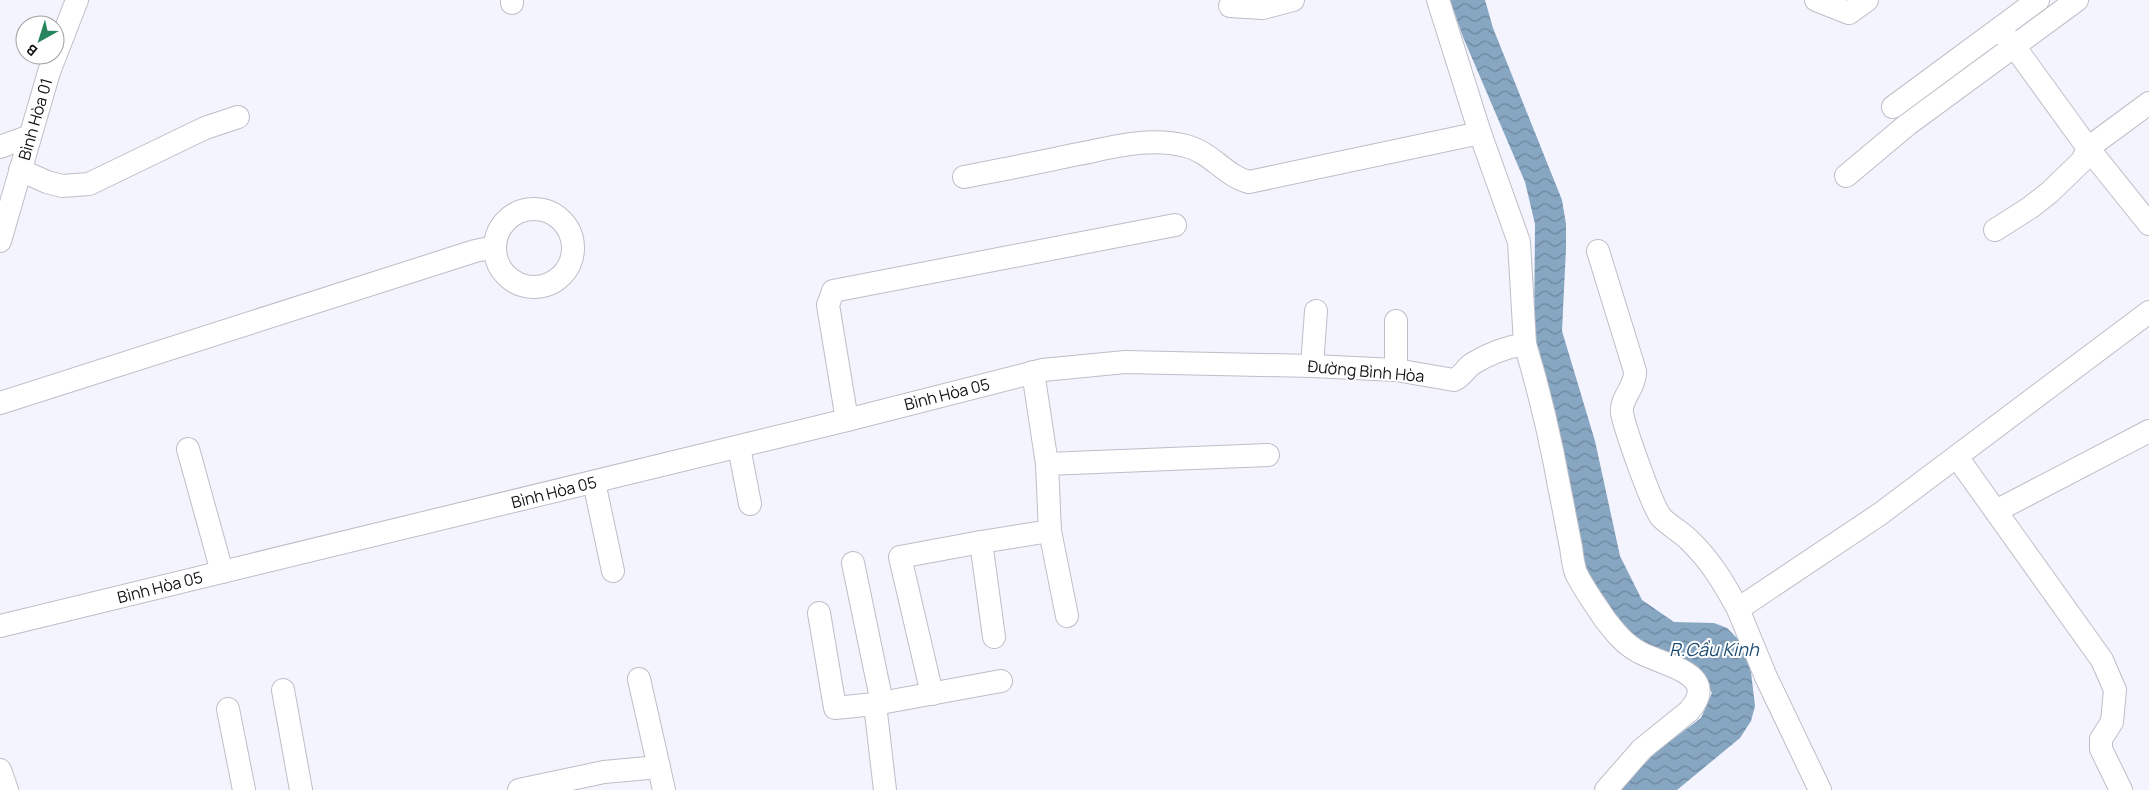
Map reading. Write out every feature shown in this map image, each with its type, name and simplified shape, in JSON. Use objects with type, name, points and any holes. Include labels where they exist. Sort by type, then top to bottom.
[{"type":"street","name":"Bình Hòa 01","points":[[0,241],[49,72],[78,0]]},
{"type":"street","points":[[1230,6],[1262,8],[1293,0]]},
{"type":"street","points":[[1438,0],[1480,133],[1519,242],[1525,344],[1540,393],[1575,572],[1604,618],[1621,640],[1639,652],[1690,675],[1696,681],[1699,688],[1699,696],[1689,711],[1642,749],[1606,790]]},
{"type":"street","points":[[1816,0],[1849,14],[1867,0]]},
{"type":"street","points":[[1893,107],[2038,0]]},
{"type":"street","points":[[1846,176],[1907,125],[2077,0]]},
{"type":"street","points":[[1999,29],[2014,46],[2088,148],[2149,224]]},
{"type":"street","points":[[1995,230],[2031,207],[2050,192],[2082,162],[2088,148],[2149,103]]},
{"type":"street","points":[[20,170],[47,182],[62,186],[89,184],[205,128],[238,117]]},
{"type":"street","points":[[964,177],[1143,142],[1173,143],[1189,147],[1210,157],[1236,178],[1249,182],[1480,133]]},
{"type":"street","points":[[0,147],[30,136]]},
{"type":"street","points":[[847,420],[828,305],[833,291],[1175,225]]},
{"type":"street","points":[[0,404],[475,251],[495,248]]},
{"type":"street","points":[[1598,251],[1636,377],[1622,404],[1622,412],[1634,452],[1660,516],[1685,536],[1703,554],[1723,580],[1738,609],[1766,677],[1820,790]]},
{"type":"street","points":[[1312,366],[1316,311]]},
{"type":"street","points":[[1738,609],[1880,514],[2149,312]]},
{"type":"street","points":[[1396,321],[1396,370]]},
{"type":"street","name":"Đường Bình Hòa","points":[[1109,364],[1125,362],[1312,366],[1396,370],[1454,380],[1480,360],[1508,347],[1525,344]]},
{"type":"street","name":"Bình Hòa 05","points":[[0,626],[847,420],[1032,372],[1109,364]]},
{"type":"street","points":[[1032,372],[1047,464],[1050,531],[1068,616]]},
{"type":"street","points":[[1996,511],[2149,431]]},
{"type":"street","points":[[739,446],[750,504]]},
{"type":"street","points":[[188,448],[222,572]]},
{"type":"street","points":[[1047,464],[1268,455]]},
{"type":"street","points":[[1957,457],[2102,660],[2115,690],[2112,722],[2101,739],[2101,749],[2122,790]]},
{"type":"street","points":[[594,482],[613,571]]},
{"type":"street","points":[[932,694],[900,557],[1050,531]]},
{"type":"street","points":[[981,542],[994,637]]},
{"type":"street","points":[[853,563],[878,703],[885,790]]},
{"type":"street","points":[[819,613],[835,708],[878,703],[1001,681]]},
{"type":"street","points":[[639,679],[664,790]]},
{"type":"street","points":[[283,690],[301,790]]},
{"type":"street","points":[[228,709],[244,790]]},
{"type":"street","points":[[519,790],[604,772],[658,768]]},
{"type":"street","points":[[0,770],[7,790]]},
{"type":"water","name":"R.Cầu Kinh","points":[[1450,0],[1485,0],[1493,28],[1562,200],[1566,224],[1566,249],[1562,331],[1595,441],[1620,556],[1642,600],[1674,622],[1714,623],[1727,628],[1740,641],[1751,672],[1755,706],[1751,721],[1740,738],[1677,790],[1618,790],[1657,751],[1701,718],[1712,693],[1699,668],[1679,657],[1636,641],[1620,623],[1582,569],[1534,340],[1535,224],[1525,182],[1463,37]]}]
